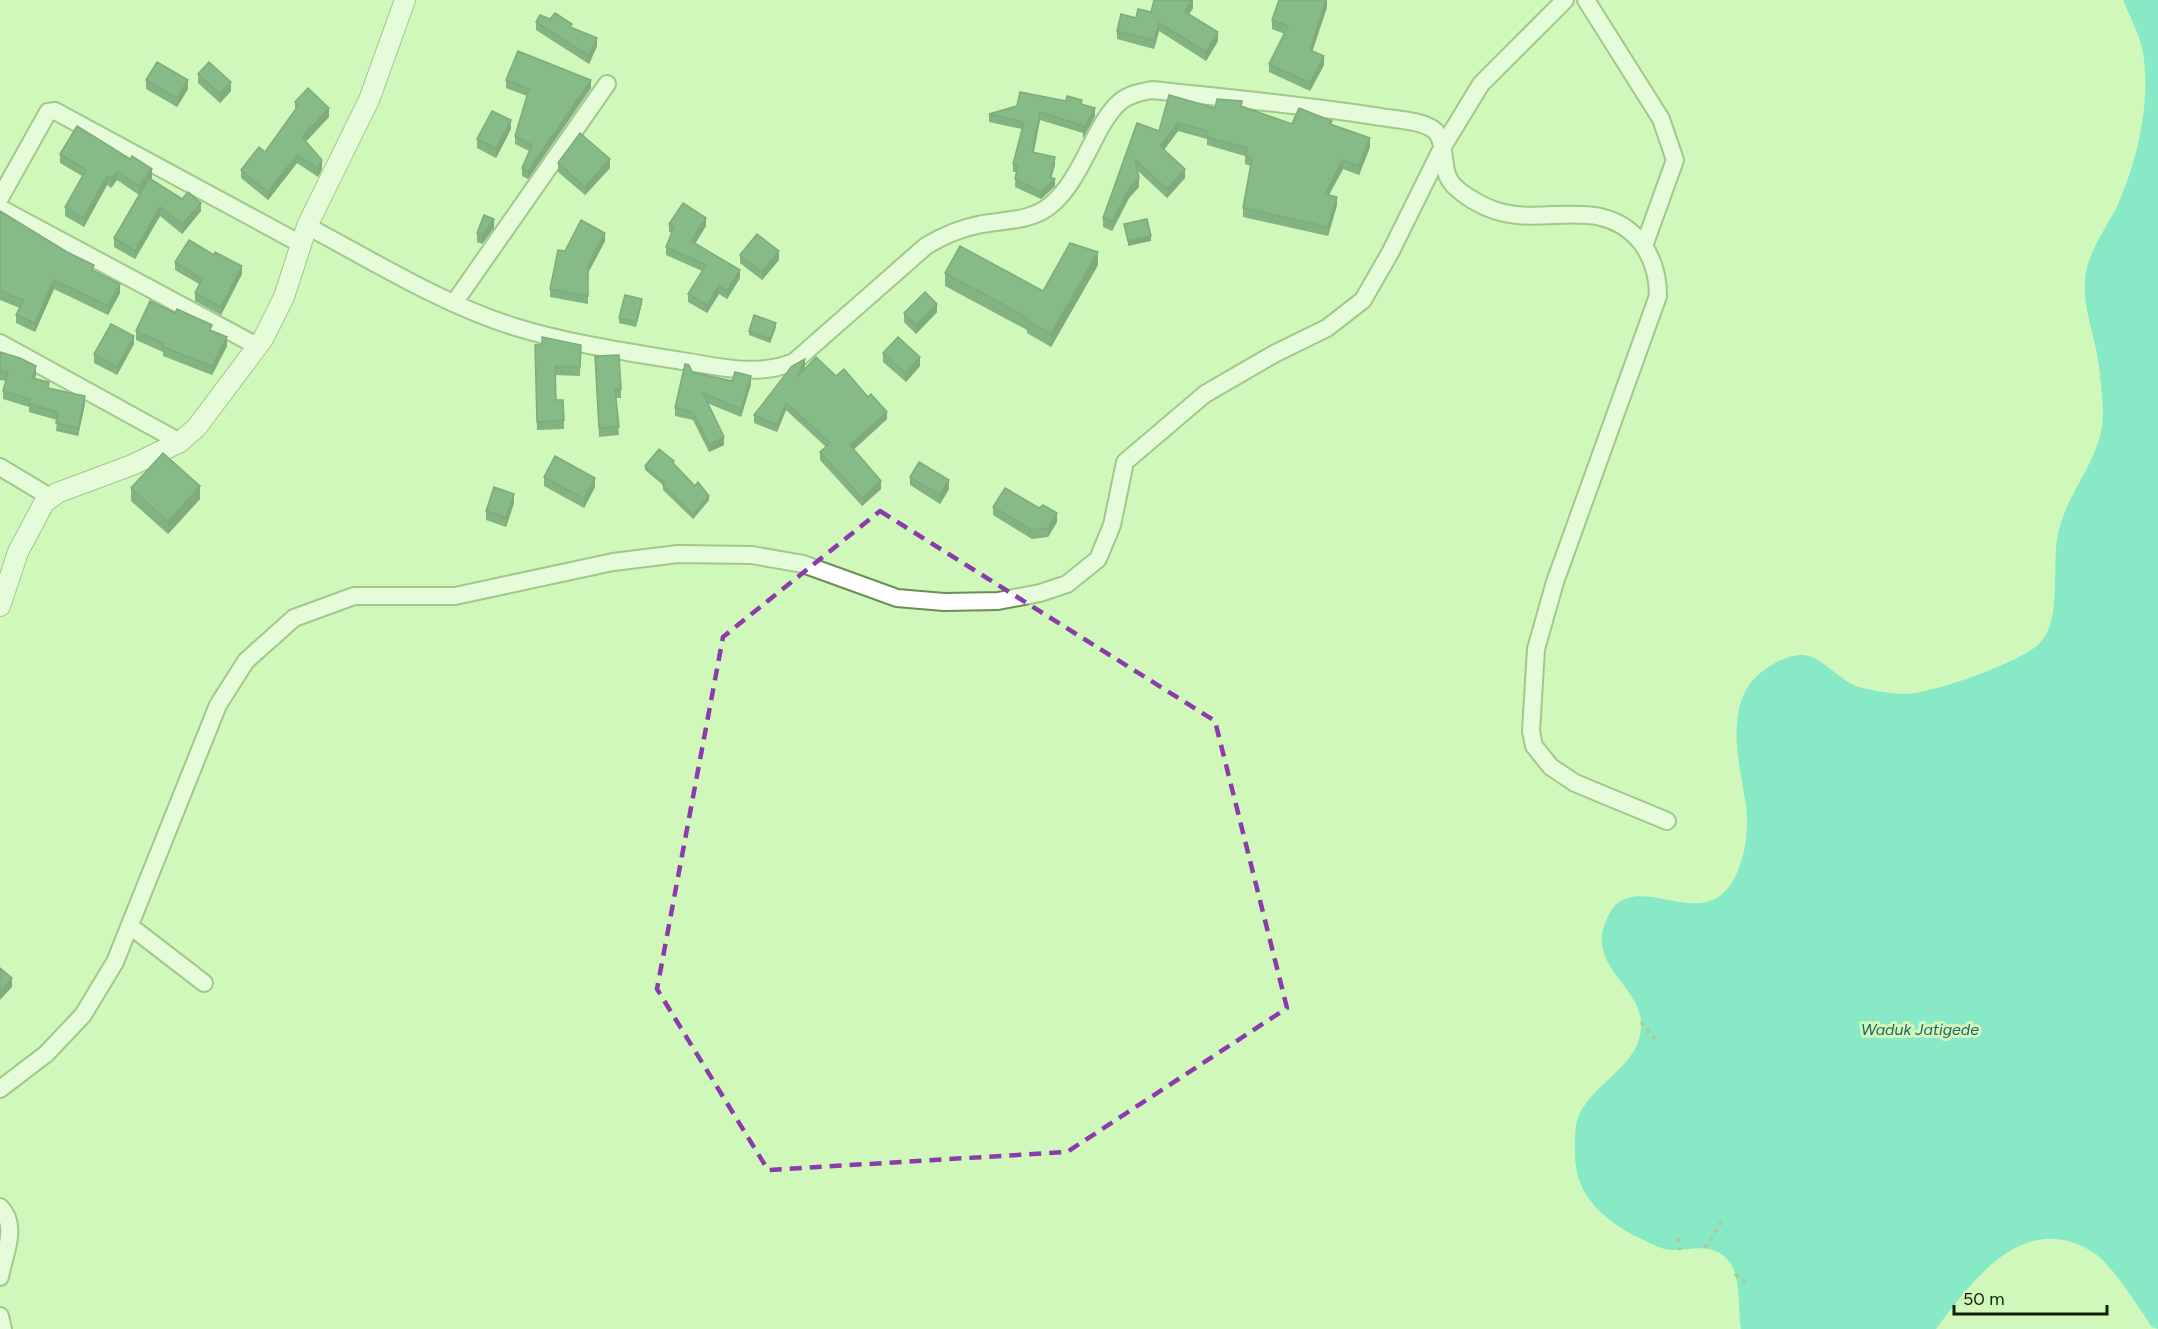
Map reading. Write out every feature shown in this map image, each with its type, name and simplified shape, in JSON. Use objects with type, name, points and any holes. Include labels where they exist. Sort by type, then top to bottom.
[{"type":"street","points":[[0,604],[18,552],[44,503],[50,497],[139,462],[180,442],[197,427],[257,346],[284,297],[303,235],[369,99],[405,0]]},
{"type":"street","points":[[0,1089],[46,1054],[83,1015],[115,962],[218,705],[246,661],[294,618],[354,596],[455,596],[613,562],[678,554],[752,555],[783,560],[803,564],[897,598],[944,602],[998,600],[1040,593],[1067,584],[1098,559],[1112,525],[1125,462],[1204,394],[1274,354],[1327,328],[1363,300],[1390,253],[1442,148],[1481,84],[1565,0]]},
{"type":"street","points":[[1586,0],[1661,119],[1675,160],[1644,246]]},
{"type":"street","points":[[454,303],[607,84]]},
{"type":"street","points":[[0,198],[48,112],[55,111],[303,235],[454,303],[512,326],[626,352],[748,371],[772,370],[794,362],[927,246],[945,234],[980,224],[1021,219],[1051,206],[1084,162],[1110,112],[1122,100],[1135,94],[1152,90],[1351,112],[1412,122],[1435,131],[1442,148],[1447,176],[1452,184],[1490,209],[1526,215],[1603,216],[1618,221],[1644,246],[1653,260],[1658,296],[1555,582],[1536,649],[1531,731],[1534,746],[1551,767],[1575,783],[1667,821]]},
{"type":"street","points":[[0,208],[257,346]]},
{"type":"street","points":[[0,343],[180,442]]},
{"type":"street","points":[[0,467],[50,497]]},
{"type":"street","points":[[130,926],[204,983]]},
{"type":"street","points":[[0,1207],[9,1215],[10,1229],[0,1277]]},
{"type":"street","points":[[0,1316],[3,1329]]},
{"type":"path","points":[[1641,1022],[1656,1040]]},
{"type":"path","points":[[1705,1248],[1722,1221]]},
{"type":"path","points":[[1678,1238],[1680,1250]]},
{"type":"path","points":[[1735,1274],[1747,1283]]},
{"type":"highlighted area","points":[[880,511],[1215,721],[1287,1008],[1067,1152],[768,1170],[657,989],[723,637]]},
{"type":"water","name":"Waduk Jatigede","points":[[2123,0],[2158,0],[2158,1329],[2152,1327],[2124,1286],[2099,1257],[2091,1251],[2066,1241],[2043,1239],[2022,1245],[1983,1272],[1936,1329],[1741,1329],[1735,1272],[1725,1257],[1719,1252],[1705,1248],[1666,1249],[1635,1236],[1602,1214],[1586,1195],[1581,1184],[1575,1158],[1577,1121],[1591,1097],[1631,1055],[1638,1043],[1641,1029],[1640,1015],[1635,1002],[1604,955],[1602,941],[1604,926],[1616,905],[1632,897],[1699,903],[1715,899],[1729,887],[1740,865],[1747,832],[1747,815],[1738,754],[1737,722],[1745,693],[1753,680],[1769,667],[1796,655],[1810,656],[1844,680],[1859,687],[1906,694],[1955,683],[1996,668],[2029,652],[2046,634],[2054,607],[2058,534],[2069,503],[2092,459],[2102,428],[2103,411],[2099,368],[2085,299],[2087,269],[2094,249],[2126,185],[2137,148],[2144,110],[2145,71],[2142,46]]},
{"type":"building","points":[[1154,0],[1192,0],[1185,12],[1218,32],[1206,52],[1159,23],[1154,40],[1117,31],[1121,14],[1136,18],[1138,9],[1151,12]]},
{"type":"building","points":[[1279,0],[1326,0],[1310,50],[1324,56],[1310,83],[1269,64],[1288,26],[1272,20]]},
{"type":"building","points":[[555,13],[572,24],[570,27],[597,38],[589,56],[536,22],[540,15],[550,19]]},
{"type":"building","points":[[518,51],[591,80],[528,171],[522,168],[532,145],[515,136],[529,89],[506,80]]},
{"type":"building","points":[[157,62],[188,80],[177,98],[146,80]]},
{"type":"building","points":[[209,62],[231,82],[220,94],[198,74]]},
{"type":"building","points":[[308,88],[329,108],[302,137],[322,160],[318,168],[297,155],[268,192],[241,170],[259,147],[265,152],[298,106],[295,102]]},
{"type":"building","points":[[1020,92],[1066,101],[1067,96],[1082,100],[1081,104],[1095,108],[1083,130],[1084,126],[1040,112],[1032,152],[1055,157],[1050,177],[1055,179],[1041,192],[1015,179],[1018,165],[1013,164],[1024,122],[989,114],[1017,106]]},
{"type":"building","points":[[1169,95],[1215,108],[1217,99],[1242,101],[1241,106],[1292,124],[1299,108],[1332,121],[1330,124],[1370,138],[1359,166],[1343,160],[1325,194],[1337,197],[1328,227],[1243,208],[1252,158],[1245,155],[1247,148],[1207,137],[1208,131],[1178,123],[1160,146],[1185,169],[1167,189],[1135,160],[1139,178],[1129,189],[1112,222],[1103,218],[1137,123],[1159,131]]},
{"type":"building","points":[[492,111],[511,120],[496,149],[477,139]]},
{"type":"building","points":[[77,126],[130,159],[132,156],[152,169],[139,186],[117,171],[111,179],[107,176],[84,218],[65,207],[86,170],[60,154]]},
{"type":"building","points":[[580,133],[610,159],[585,187],[558,163]]},
{"type":"building","points":[[149,178],[182,199],[188,192],[201,203],[182,225],[160,207],[135,251],[114,238]]},
{"type":"building","points":[[683,203],[706,218],[691,241],[740,270],[727,291],[719,286],[707,305],[688,294],[706,265],[666,247],[674,227],[669,224]]},
{"type":"building","points":[[0,211],[67,252],[94,265],[92,270],[120,284],[108,306],[54,280],[35,323],[16,315],[23,300],[0,291]]},
{"type":"building","points":[[484,215],[494,219],[482,235],[477,233]]},
{"type":"building","points":[[1147,219],[1151,236],[1128,241],[1124,224]]},
{"type":"building","points":[[581,220],[605,233],[588,265],[588,296],[550,289],[558,250],[565,251]]},
{"type":"building","points":[[757,234],[779,251],[762,272],[740,255]]},
{"type":"building","points":[[189,240],[214,255],[215,252],[242,266],[221,307],[195,293],[202,279],[175,262]]},
{"type":"building","points":[[1070,243],[1098,252],[1051,334],[1027,321],[1028,318],[945,273],[960,246],[1043,291]]},
{"type":"building","points":[[925,292],[937,304],[916,325],[904,313]]},
{"type":"building","points":[[625,295],[642,299],[636,322],[619,318]]},
{"type":"building","points":[[150,301],[175,313],[177,309],[212,325],[210,330],[227,337],[212,366],[163,347],[164,344],[136,331]]},
{"type":"building","points":[[754,315],[776,323],[770,339],[749,331]]},
{"type":"building","points":[[111,324],[134,336],[117,367],[94,354]]},
{"type":"building","points":[[542,337],[581,345],[580,367],[555,366],[556,400],[563,400],[564,420],[537,422],[535,345],[542,345]]},
{"type":"building","points":[[898,337],[920,357],[906,373],[883,353]]},
{"type":"building","points":[[0,352],[36,366],[32,378],[49,382],[48,388],[85,396],[78,428],[56,423],[58,412],[29,404],[30,399],[3,391],[8,373],[0,371]]},
{"type":"building","points":[[619,355],[621,389],[615,389],[619,427],[599,428],[595,356]]},
{"type":"building","points":[[816,357],[836,376],[844,369],[868,397],[871,394],[887,412],[850,445],[881,481],[862,498],[820,452],[830,443],[786,403],[777,425],[754,415],[792,366],[805,359],[797,377]]},
{"type":"building","points":[[685,364],[689,365],[692,372],[732,381],[735,372],[751,376],[741,409],[703,393],[724,437],[709,445],[693,412],[675,408]]},
{"type":"building","points":[[659,449],[674,461],[673,463],[695,486],[698,482],[709,496],[693,515],[663,485],[665,483],[645,466]]},
{"type":"building","points":[[163,453],[200,486],[168,522],[131,488]]},
{"type":"building","points":[[555,456],[595,478],[584,499],[544,477]]},
{"type":"building","points":[[919,462],[949,480],[940,495],[910,477]]},
{"type":"building","points":[[494,487],[514,494],[506,518],[486,511]]},
{"type":"building","points":[[1005,488],[1039,508],[1043,505],[1057,513],[1048,528],[1032,530],[993,507]]},
{"type":"building","points":[[0,968],[12,978],[0,992]]}]
